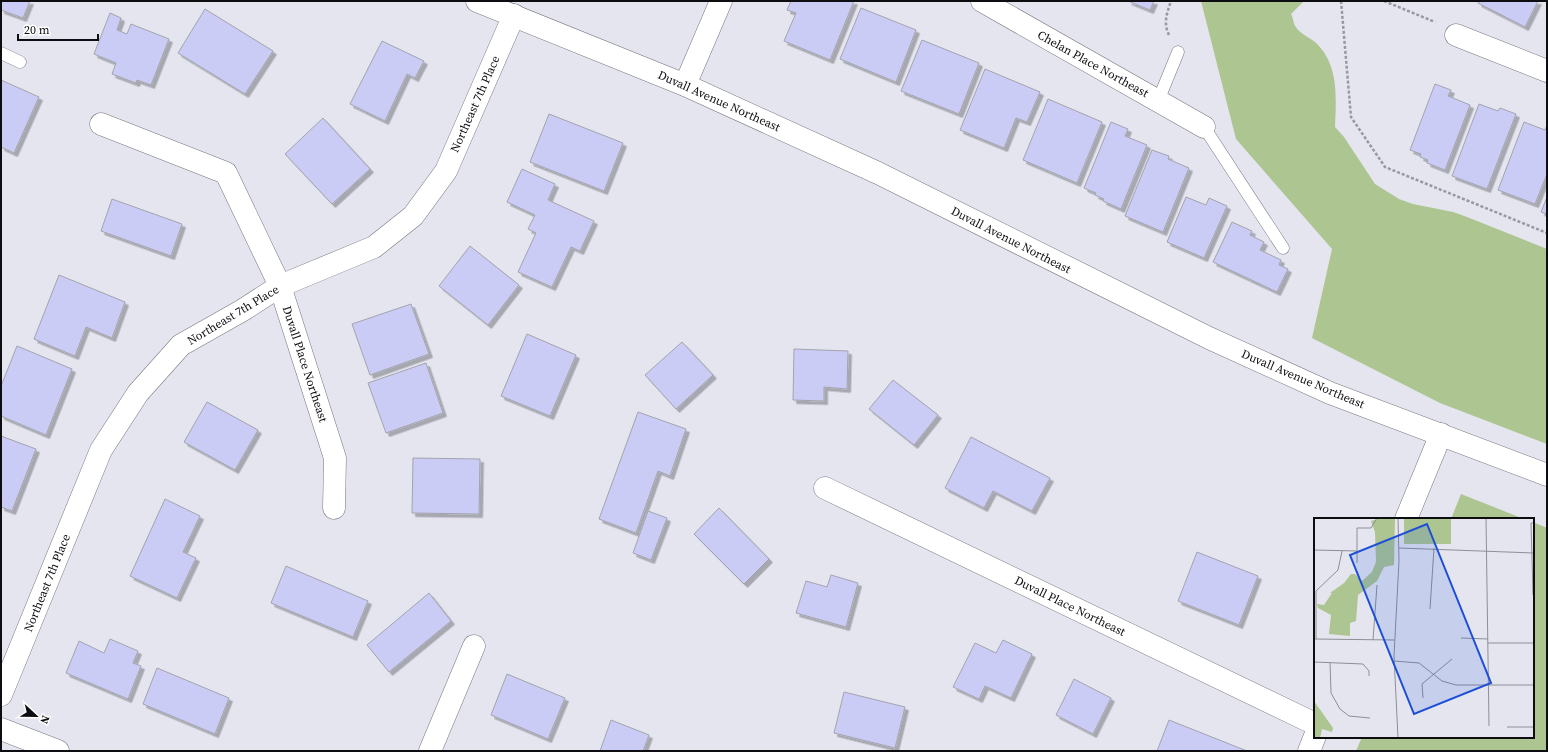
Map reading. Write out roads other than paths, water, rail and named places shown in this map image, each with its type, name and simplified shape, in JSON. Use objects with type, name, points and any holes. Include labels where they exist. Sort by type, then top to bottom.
[{"type":"street","name":"Duvall Avenue Northeast","points":[[477,1],[685,85],[878,173],[1209,338],[1330,392],[1547,475]]},
{"type":"street","points":[[685,85],[721,1]]},
{"type":"street","name":"Chelan Place Northeast","points":[[982,1],[1204,126]]},
{"type":"street","name":"Northeast 7th Place","points":[[1,695],[101,450],[138,393],[181,345],[243,310],[280,286],[374,247],[413,216],[446,171],[514,15]]},
{"type":"street","points":[[1456,35],[1547,71]]},
{"type":"street","name":"Duvall Place Northeast","points":[[101,124],[226,173],[280,286],[335,458],[334,508]]},
{"type":"street","points":[[1406,518],[1441,434]]},
{"type":"street","name":"Duvall Place Northeast","points":[[825,488],[1314,724]]},
{"type":"street","points":[[430,751],[474,646]]},
{"type":"street","points":[[1,729],[58,751]]},
{"type":"street","points":[[1309,751],[1314,738]]},
{"type":"lane","points":[[1158,101],[1178,52]]},
{"type":"lane","points":[[1,53],[20,62]]},
{"type":"lane","points":[[1204,126],[1283,248]]}]
